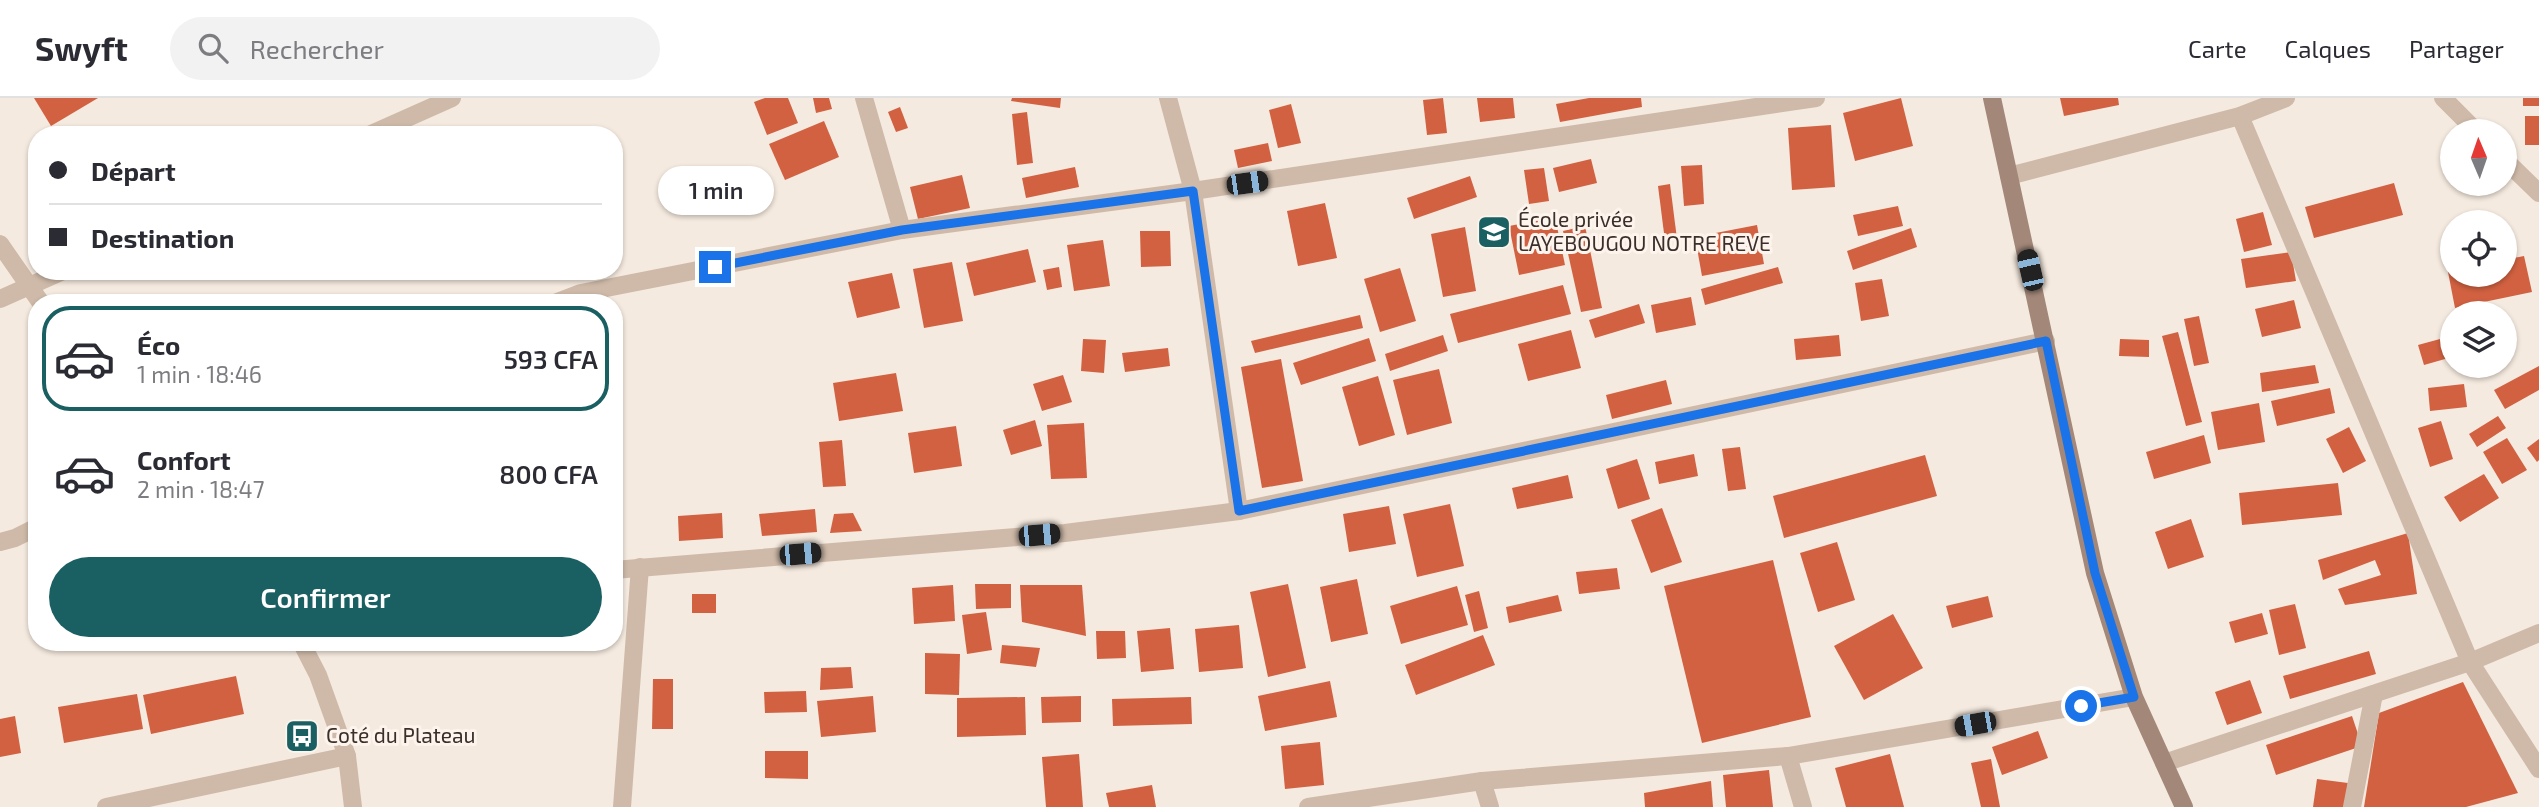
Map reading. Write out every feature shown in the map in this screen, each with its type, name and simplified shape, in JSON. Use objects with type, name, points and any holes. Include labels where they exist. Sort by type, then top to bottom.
[{"type":"main road","points":[[1992,98],[2095,573],[2134,697],[2184,807]]},
{"type":"street","points":[[389,126],[452,98]]},
{"type":"street","points":[[864,98],[902,230]]},
{"type":"street","points":[[1168,98],[1193,191],[1239,511]]},
{"type":"street","points":[[578,294],[902,230],[1193,191],[1816,98]]},
{"type":"street","points":[[2009,176],[2240,116],[2286,98]]},
{"type":"street","points":[[2443,98],[2464,119]]},
{"type":"street","points":[[2240,116],[2470,662],[2539,769]]},
{"type":"street","points":[[2517,172],[2539,193]]},
{"type":"street","points":[[0,244],[34,294]]},
{"type":"street","points":[[0,299],[43,280]]},
{"type":"street","points":[[623,566],[1065,533],[1239,511],[2046,341]]},
{"type":"street","points":[[0,542],[28,532]]},
{"type":"street","points":[[622,807],[640,567]]},
{"type":"street","points":[[2164,763],[2470,662],[2539,633]]},
{"type":"street","points":[[305,651],[318,675],[347,757],[354,807]]},
{"type":"street","points":[[2352,807],[2374,694]]},
{"type":"street","points":[[1308,807],[1482,781],[1788,756],[2134,697]]},
{"type":"street","points":[[1788,756],[1803,807]]},
{"type":"street","points":[[107,807],[347,757]]},
{"type":"street","points":[[1482,781],[1490,807]]},
{"type":"building","points":[[34,98],[98,98],[51,126]]},
{"type":"building","points":[[765,98],[788,98],[798,123],[767,135],[754,102]]},
{"type":"building","points":[[813,98],[829,98],[832,109],[816,113]]},
{"type":"building","points":[[1012,98],[1061,98],[1060,108],[1011,101]]},
{"type":"building","points":[[1443,98],[1447,133],[1427,135],[1423,100]]},
{"type":"building","points":[[1477,98],[1513,98],[1515,118],[1480,122]]},
{"type":"building","points":[[1589,98],[1641,98],[1642,107],[1560,122],[1556,104]]},
{"type":"building","points":[[1901,98],[1913,146],[1855,161],[1843,113]]},
{"type":"building","points":[[2060,98],[2118,98],[2119,105],[2064,116]]},
{"type":"building","points":[[2523,98],[2539,98],[2539,106],[2523,106]]},
{"type":"building","points":[[1291,104],[1301,143],[1278,148],[1269,110]]},
{"type":"building","points":[[900,107],[908,128],[896,132],[888,112]]},
{"type":"building","points":[[1027,112],[1033,163],[1017,165],[1012,114]]},
{"type":"building","points":[[2525,116],[2539,116],[2539,145],[2525,145]]},
{"type":"building","points":[[824,121],[839,157],[785,180],[769,144]]},
{"type":"building","points":[[1831,125],[1835,187],[1792,190],[1788,128]]},
{"type":"building","points":[[1268,143],[1272,161],[1238,168],[1234,150]]},
{"type":"building","points":[[1591,159],[1597,183],[1559,192],[1553,168]]},
{"type":"building","points":[[1702,165],[1704,204],[1684,206],[1681,166]]},
{"type":"building","points":[[1075,167],[1079,187],[1026,198],[1022,178]]},
{"type":"building","points":[[1544,168],[1549,201],[1529,204],[1524,170]]},
{"type":"building","points":[[962,175],[970,208],[918,219],[910,187]]},
{"type":"building","points":[[1470,176],[1477,197],[1414,219],[1407,198]]},
{"type":"building","points":[[2394,183],[2403,215],[2314,238],[2305,207]]},
{"type":"building","points":[[1670,184],[1677,239],[1665,241],[1658,186]]},
{"type":"building","points":[[1325,203],[1337,258],[1298,266],[1287,211]]},
{"type":"building","points":[[1898,206],[1903,226],[1858,236],[1853,215]]},
{"type":"building","points":[[2263,212],[2272,245],[2244,252],[2236,219]]},
{"type":"building","points":[[1555,217],[1565,265],[1519,275],[1509,226]]},
{"type":"building","points":[[1757,225],[1764,264],[1702,276],[1695,237]]},
{"type":"building","points":[[1585,226],[1602,308],[1581,312],[1563,231]]},
{"type":"building","points":[[1465,227],[1476,291],[1443,297],[1431,234]]},
{"type":"building","points":[[1911,228],[1917,247],[1853,270],[1847,251]]},
{"type":"building","points":[[1140,231],[1170,231],[1171,266],[1141,267]]},
{"type":"building","points":[[1103,240],[1110,286],[1074,291],[1067,245]]},
{"type":"building","points":[[1028,249],[1036,282],[974,296],[966,263]]},
{"type":"building","points":[[2291,252],[2296,281],[2246,288],[2241,259]]},
{"type":"building","points":[[2524,256],[2532,292],[2489,301],[2454,301],[2451,287],[2517,287],[2517,257]]},
{"type":"building","points":[[952,262],[963,321],[924,328],[913,269]]},
{"type":"building","points":[[1059,267],[1062,287],[1047,290],[1043,270]]},
{"type":"building","points":[[1778,267],[1783,283],[1705,305],[1701,289]]},
{"type":"building","points":[[1400,268],[1416,321],[1380,332],[1364,279]]},
{"type":"building","points":[[892,273],[900,308],[857,318],[848,282]]},
{"type":"building","points":[[1882,279],[1889,316],[1861,321],[1855,283]]},
{"type":"building","points":[[1563,285],[1571,314],[1458,343],[1450,314]]},
{"type":"building","points":[[1691,297],[1696,325],[1656,333],[1651,305]]},
{"type":"building","points":[[2294,300],[2301,328],[2262,337],[2255,309]]},
{"type":"building","points":[[1639,304],[1645,323],[1595,338],[1589,320]]},
{"type":"building","points":[[1360,315],[1363,328],[1255,353],[1251,341]]},
{"type":"building","points":[[2199,316],[2209,363],[2194,366],[2184,319]]},
{"type":"building","points":[[1571,330],[1581,368],[1528,381],[1518,344]]},
{"type":"building","points":[[2178,332],[2202,422],[2186,426],[2162,336]]},
{"type":"building","points":[[1443,335],[1448,351],[1390,371],[1385,354]]},
{"type":"building","points":[[1839,335],[1841,356],[1796,360],[1794,339]]},
{"type":"building","points":[[1369,338],[1376,361],[1301,385],[1293,363]]},
{"type":"building","points":[[1083,339],[1106,340],[1104,373],[1081,371]]},
{"type":"building","points":[[2120,339],[2149,340],[2149,357],[2119,356]]},
{"type":"building","points":[[2440,339],[2440,360],[2424,365],[2418,345]]},
{"type":"building","points":[[1168,348],[1170,366],[1125,372],[1122,353]]},
{"type":"building","points":[[1281,359],[1303,481],[1262,488],[1241,367]]},
{"type":"building","points":[[2315,365],[2319,383],[2262,392],[2260,373]]},
{"type":"building","points":[[2539,366],[2539,390],[2505,409],[2494,390]]},
{"type":"building","points":[[1439,369],[1452,423],[1407,435],[1393,380]]},
{"type":"building","points":[[896,373],[903,411],[839,421],[833,383]]},
{"type":"building","points":[[1063,375],[1072,402],[1042,411],[1033,384]]},
{"type":"building","points":[[1378,376],[1395,435],[1359,446],[1342,387]]},
{"type":"building","points":[[1666,380],[1672,404],[1612,419],[1606,395]]},
{"type":"building","points":[[2464,384],[2467,407],[2430,411],[2428,388]]},
{"type":"building","points":[[2330,388],[2335,413],[2277,426],[2271,401]]},
{"type":"building","points":[[2259,403],[2265,442],[2218,450],[2211,412]]},
{"type":"building","points":[[2498,416],[2506,428],[2477,447],[2469,434]]},
{"type":"building","points":[[1035,420],[1042,446],[1011,455],[1003,430]]},
{"type":"building","points":[[2441,421],[2453,459],[2430,467],[2418,428]]},
{"type":"building","points":[[1084,423],[1087,478],[1051,479],[1047,425]]},
{"type":"building","points":[[956,426],[962,466],[914,473],[908,433]]},
{"type":"building","points":[[2349,427],[2366,461],[2343,473],[2326,439]]},
{"type":"building","points":[[2204,435],[2211,463],[2154,479],[2146,452]]},
{"type":"building","points":[[2507,438],[2527,470],[2502,484],[2483,452]]},
{"type":"building","points":[[2539,439],[2539,460],[2537,462],[2527,448]]},
{"type":"building","points":[[842,440],[846,486],[823,487],[819,442]]},
{"type":"building","points":[[1740,447],[1746,489],[1728,491],[1722,449]]},
{"type":"building","points":[[1694,454],[1698,476],[1659,484],[1655,462]]},
{"type":"building","points":[[1925,455],[1937,496],[1784,538],[1773,496]]},
{"type":"building","points":[[1637,459],[1650,499],[1618,509],[1606,469]]},
{"type":"building","points":[[2484,474],[2499,498],[2460,522],[2444,497]]},
{"type":"building","points":[[1568,475],[1573,498],[1517,509],[1512,488]]},
{"type":"building","points":[[2338,483],[2342,515],[2242,525],[2239,493]]},
{"type":"building","points":[[1450,504],[1464,566],[1417,577],[1403,514]]},
{"type":"building","points":[[1389,506],[1396,544],[1349,552],[1343,514]]},
{"type":"building","points":[[1662,508],[1682,562],[1651,573],[1631,520]]},
{"type":"building","points":[[815,509],[817,532],[762,536],[759,514]]},
{"type":"building","points":[[722,513],[723,538],[679,541],[678,516]]},
{"type":"building","points":[[853,513],[862,531],[830,533],[834,514]]},
{"type":"building","points":[[2191,519],[2204,557],[2168,569],[2155,532]]},
{"type":"building","points":[[2408,533],[2417,594],[2345,605],[2338,589],[2381,575],[2375,560],[2323,580],[2318,560]]},
{"type":"building","points":[[1837,542],[1855,600],[1818,612],[1800,553]]},
{"type":"building","points":[[1773,560],[1811,717],[1702,743],[1664,586]]},
{"type":"building","points":[[1617,568],[1620,589],[1579,594],[1576,572]]},
{"type":"building","points":[[1357,579],[1368,634],[1331,642],[1320,587]]},
{"type":"building","points":[[975,584],[1011,584],[1011,608],[976,609]]},
{"type":"building","points":[[1288,584],[1306,668],[1268,677],[1250,592]]},
{"type":"building","points":[[953,585],[955,621],[914,624],[912,588]]},
{"type":"building","points":[[1020,585],[1082,585],[1086,636],[1022,622]]},
{"type":"building","points":[[1457,586],[1468,625],[1401,644],[1390,606]]},
{"type":"building","points":[[1479,591],[1488,628],[1474,632],[1465,595]]},
{"type":"building","points":[[692,594],[716,594],[716,613],[692,613]]},
{"type":"building","points":[[1558,595],[1562,611],[1509,623],[1506,607]]},
{"type":"building","points":[[1988,596],[1993,617],[1952,628],[1946,606]]},
{"type":"building","points":[[2295,604],[2306,648],[2279,655],[2269,610]]},
{"type":"building","points":[[986,612],[992,650],[967,654],[962,615]]},
{"type":"building","points":[[2262,613],[2268,634],[2235,643],[2229,622]]},
{"type":"building","points":[[1893,614],[1923,668],[1864,700],[1834,646]]},
{"type":"building","points":[[1239,625],[1243,668],[1199,672],[1195,629]]},
{"type":"building","points":[[1170,628],[1174,669],[1141,672],[1137,631]]},
{"type":"building","points":[[1096,631],[1125,631],[1126,658],[1097,659]]},
{"type":"building","points":[[1483,635],[1495,665],[1416,695],[1405,665]]},
{"type":"building","points":[[1002,645],[1040,648],[1036,667],[1000,663]]},
{"type":"building","points":[[2369,651],[2376,674],[2290,699],[2283,676]]},
{"type":"building","points":[[925,653],[960,654],[959,695],[925,694]]},
{"type":"building","points":[[851,667],[853,688],[820,690],[821,668]]},
{"type":"building","points":[[236,676],[244,714],[151,734],[143,695]]},
{"type":"building","points":[[653,679],[673,679],[673,729],[652,729]]},
{"type":"building","points":[[2250,680],[2262,713],[2227,725],[2215,692]]},
{"type":"building","points":[[1330,681],[1337,717],[1265,731],[1258,696]]},
{"type":"building","points":[[2463,682],[2518,793],[2466,807],[2364,807],[2379,713]]},
{"type":"building","points":[[806,691],[807,712],[765,713],[764,692]]},
{"type":"building","points":[[137,694],[143,729],[64,743],[58,707]]},
{"type":"building","points":[[873,696],[876,732],[821,737],[817,701]]},
{"type":"building","points":[[1081,696],[1081,722],[1042,723],[1041,697]]},
{"type":"building","points":[[1025,697],[1026,735],[957,737],[957,698]]},
{"type":"building","points":[[1191,697],[1192,724],[1113,726],[1112,699]]},
{"type":"building","points":[[15,716],[21,753],[0,757],[0,719]]},
{"type":"building","points":[[2352,716],[2362,746],[2276,775],[2266,745]]},
{"type":"building","points":[[2038,731],[2048,758],[2002,775],[1992,747]]},
{"type":"building","points":[[1320,742],[1324,785],[1285,789],[1281,746]]},
{"type":"building","points":[[765,751],[808,751],[808,779],[765,778]]},
{"type":"building","points":[[1079,754],[1083,807],[1046,807],[1042,757]]},
{"type":"building","points":[[1890,754],[1904,807],[1846,807],[1835,768]]},
{"type":"building","points":[[1991,759],[2000,807],[1981,807],[1971,763]]},
{"type":"building","points":[[1769,770],[1773,807],[1726,807],[1723,775]]},
{"type":"building","points":[[2317,779],[2348,783],[2344,807],[2313,807]]},
{"type":"building","points":[[1711,781],[1713,807],[1645,807],[1644,793]]},
{"type":"building","points":[[1152,785],[1156,807],[1109,807],[1106,793]]},
{"type":"place","name":"École privée LAYEBOUGOU NOTRE REVE","points":[[1494,232]]},
{"type":"place","name":"Coté du Plateau","points":[[302,736]]},
{"type":"route","points":[[715,267],[902,230],[1193,191],[1239,511],[2046,341],[2095,573],[2134,697],[2081,706]]}]
